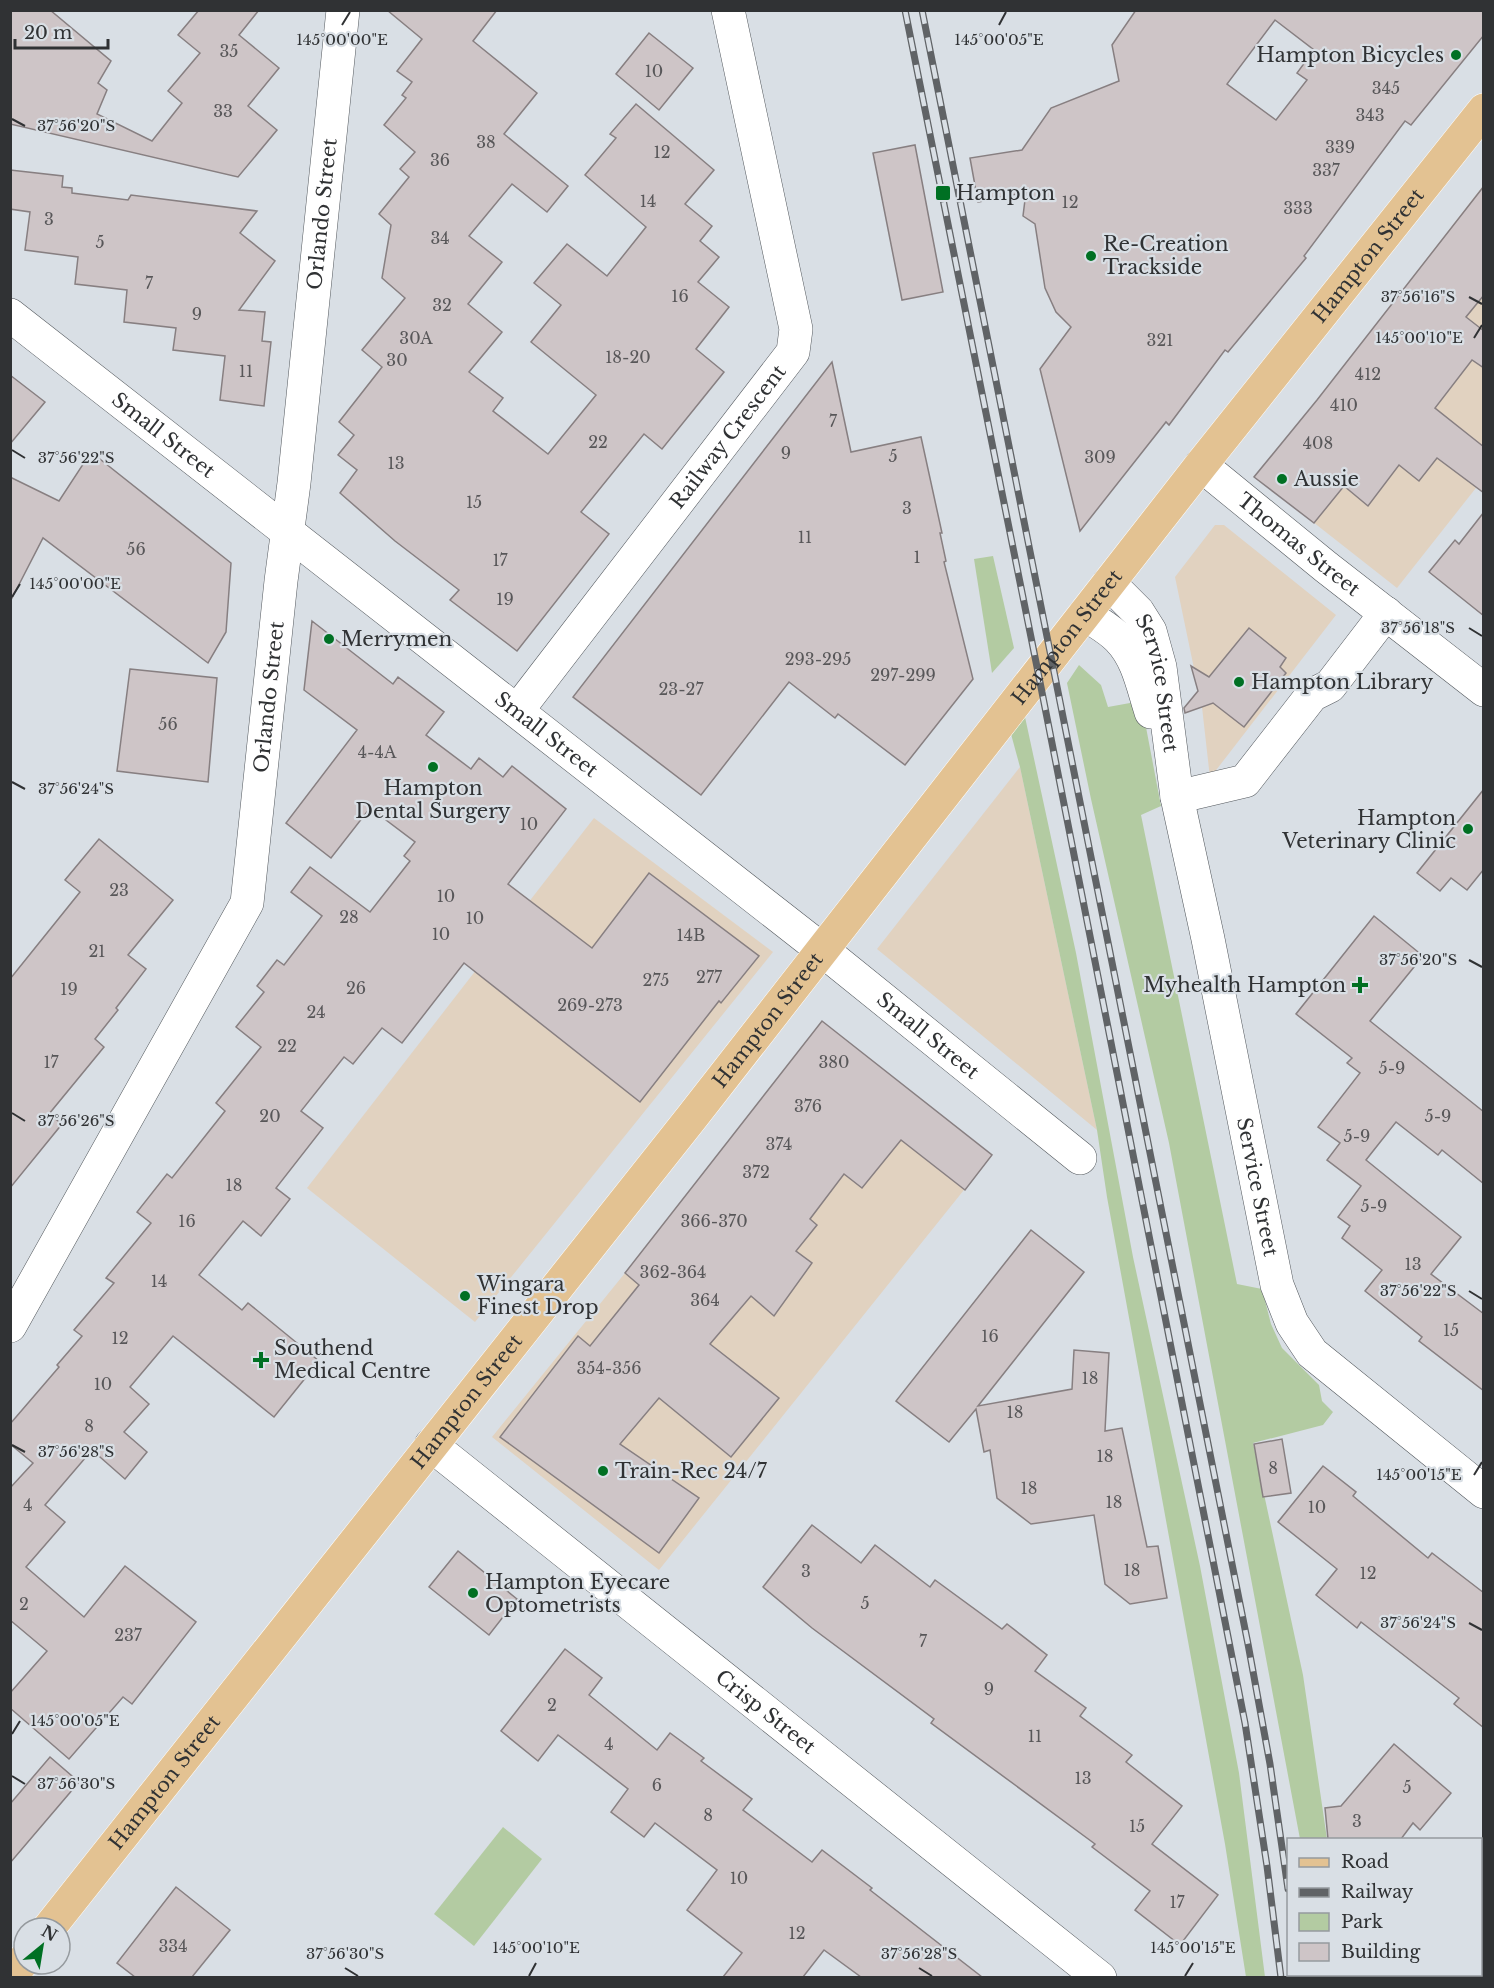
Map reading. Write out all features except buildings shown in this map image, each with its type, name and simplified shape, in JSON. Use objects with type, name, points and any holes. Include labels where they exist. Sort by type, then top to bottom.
[{"type":"main road","name":"Hampton Street","points":[[58,1916],[692,1117],[821,949],[1484,110]]},
{"type":"street","name":"Orlando Street","points":[[10,1326],[247,903],[343,10]]},
{"type":"street","name":"Railway Crescent","points":[[518,711],[793,352],[796,329],[728,10]]},
{"type":"street","name":"Small Street","points":[[10,315],[821,949],[1080,1158]]},
{"type":"street","name":"Thomas Street","points":[[1202,465],[1326,567],[1484,690]]},
{"type":"street","name":"Service Street","points":[[1109,583],[1138,612],[1150,631],[1160,667],[1178,797],[1276,1285],[1292,1323],[1312,1353],[1484,1492]]},
{"type":"street","points":[[1178,797],[1245,781],[1312,695],[1330,686],[1386,613]]},
{"type":"street","name":"Service Street","points":[[1085,614],[1118,638],[1128,650],[1138,672],[1178,797]]},
{"type":"street","name":"Crisp Street","points":[[431,1444],[1100,1977]]},
{"type":"shaded area","points":[[1483,186],[1483,479],[1397,588],[1257,478]]},
{"type":"shaded area","points":[[1215,525],[1224,525],[1336,615],[1210,778],[1202,707],[1175,577]]},
{"type":"shaded area","points":[[1020,767],[1097,1130],[877,949]]},
{"type":"shaded area","points":[[594,818],[773,952],[475,1322],[307,1188]]},
{"type":"shaded area","points":[[822,1021],[992,1155],[659,1570],[492,1437],[625,1273]]},
{"type":"green space","points":[[993,556],[1014,648],[992,673],[974,559]]},
{"type":"green space","points":[[1079,665],[1101,685],[1108,707],[1141,701],[1161,806],[1141,815],[1237,1284],[1262,1289],[1271,1324],[1282,1348],[1319,1385],[1322,1401],[1333,1412],[1323,1425],[1253,1443],[1303,1675],[1327,1838],[1300,1838],[1169,1143],[1067,683]]},
{"type":"green space","points":[[1025,717],[1076,953],[1133,1257],[1200,1566],[1239,1773],[1265,1977],[1246,1977],[1225,1844],[1107,1197],[1097,1130],[1011,734]]},
{"type":"green space","points":[[503,1827],[542,1859],[474,1946],[434,1914]]},
{"type":"railway","points":[[905,10],[1245,1723],[1281,1978]]},
{"type":"railway","points":[[922,10],[1248,1644],[1270,1764],[1287,1882]]},
{"type":"place","name":"Hampton Bicycles","points":[[1456,55]]},
{"type":"place","name":"Hampton","points":[[943,193]]},
{"type":"place","name":"Re-Creation Trackside","points":[[1091,256]]},
{"type":"place","name":"Aussie","points":[[1282,479]]},
{"type":"place","name":"Merrymen","points":[[329,639]]},
{"type":"place","name":"Hampton Library","points":[[1239,682]]},
{"type":"place","name":"Hampton Dental Surgery","points":[[433,767]]},
{"type":"place","name":"Hampton Veterinary Clinic","points":[[1468,829]]},
{"type":"place","name":"Myhealth Hampton","points":[[1360,985]]},
{"type":"place","name":"Wingara Finest Drop","points":[[465,1296]]},
{"type":"place","name":"Southend Medical Centre","points":[[261,1360]]},
{"type":"place","name":"Train-Rec 24/7","points":[[603,1471]]},
{"type":"place","name":"Hampton Eyecare Optometrists","points":[[473,1593]]}]
